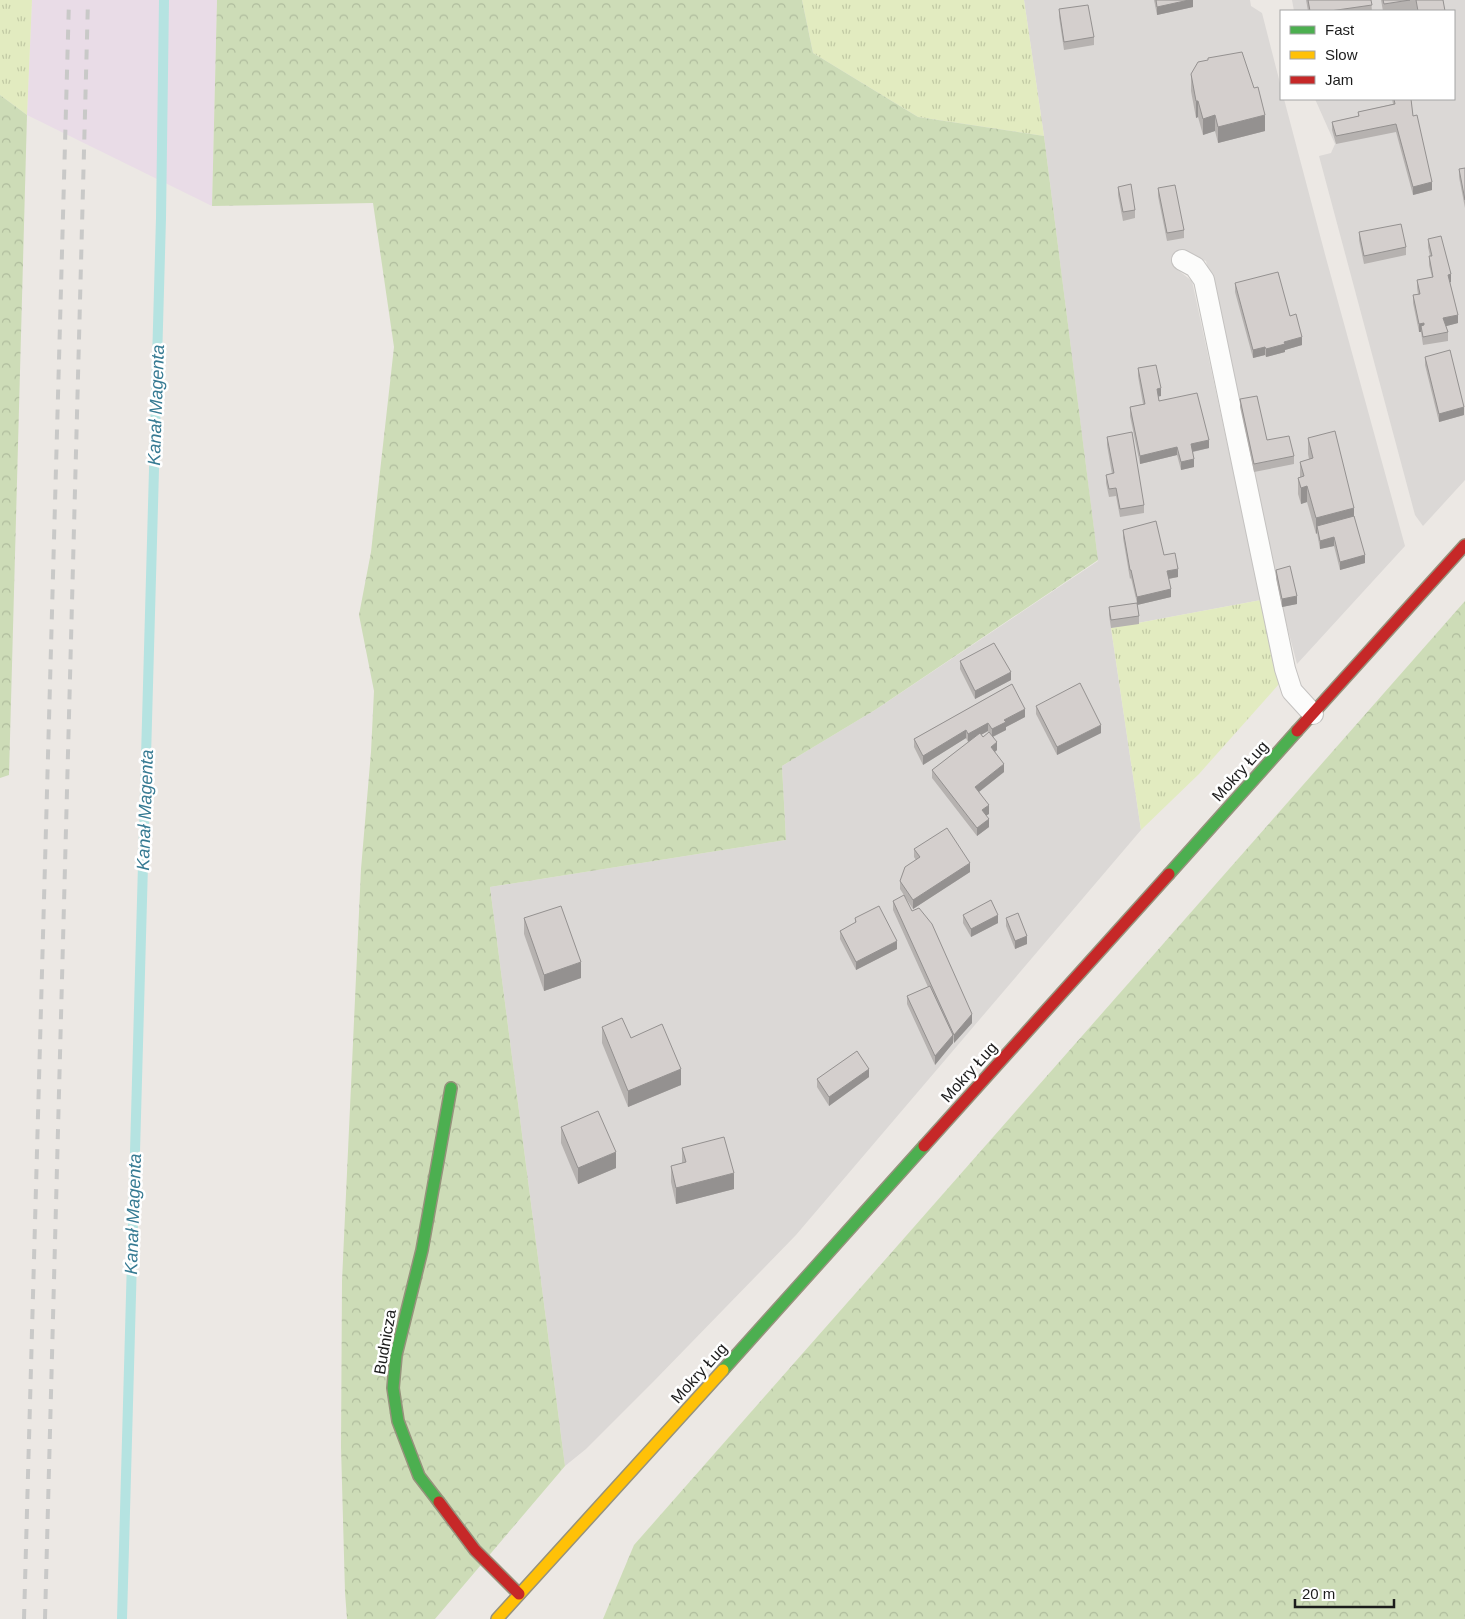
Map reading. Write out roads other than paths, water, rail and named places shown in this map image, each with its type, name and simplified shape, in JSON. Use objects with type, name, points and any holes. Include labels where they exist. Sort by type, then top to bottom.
[{"type":"street","name":"Mokry Ług","points":[[497,1619],[629,1475],[1465,545]]},
{"type":"street","name":"Budnicza","points":[[451,1088],[422,1250],[396,1355],[394,1388],[398,1421],[419,1476],[476,1550],[519,1594]]},
{"type":"lane","points":[[1182,260],[1195,267],[1204,280],[1285,669],[1292,691],[1313,714]]},
{"type":"waterway","name":"Kanał Magenta","points":[[122,1619],[161,218],[164,0]]},
{"type":"railway","points":[[24,1619],[69,0]]},
{"type":"railway","points":[[45,1619],[88,0]]}]
